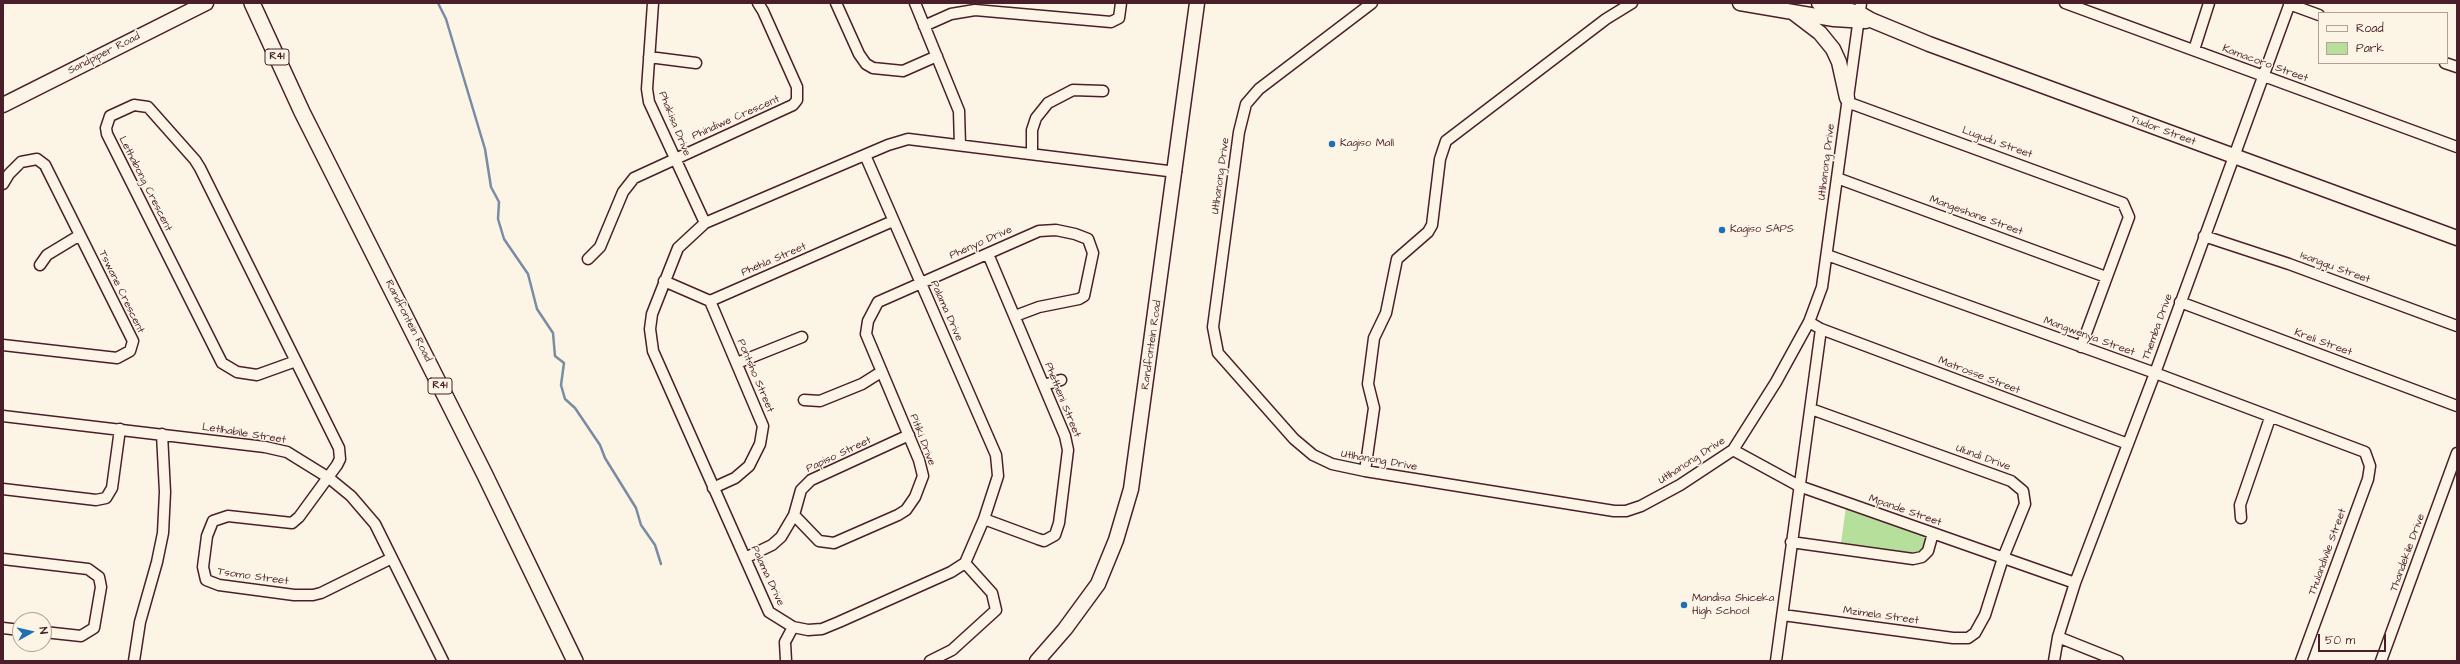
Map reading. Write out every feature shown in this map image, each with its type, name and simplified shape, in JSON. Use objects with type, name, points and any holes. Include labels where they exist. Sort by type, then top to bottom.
[{"type":"main road","name":"Randfontein Road","points":[[252,3],[302,112],[484,473],[575,661]]},
{"type":"street","name":"Sandpiper Road","points":[[3,105],[206,3]]},
{"type":"street","name":"Phakisa Drive","points":[[653,3],[647,89],[649,102],[705,223]]},
{"type":"street","name":"Phindiwe Crescent","points":[[588,259],[600,247],[623,192],[630,180],[674,158],[786,110],[796,100],[797,87],[764,11],[758,3]]},
{"type":"street","points":[[836,3],[859,54],[866,64],[879,69],[903,71],[937,56]]},
{"type":"street","points":[[914,3],[959,111],[960,144]]},
{"type":"street","points":[[924,26],[951,14],[975,10],[1111,22],[1119,18],[1121,3]]},
{"type":"street","name":"Utlhanong Drive","points":[[1372,3],[1259,89],[1246,104],[1239,132],[1213,327],[1218,353],[1224,362],[1294,439],[1321,459],[1365,472],[1614,511],[1626,511],[1641,506],[1680,485],[1733,450],[1765,400],[1809,322],[1822,287],[1847,100],[1862,15]]},
{"type":"street","points":[[1365,472],[1374,408],[1368,384],[1374,338],[1386,313],[1397,259],[1428,232],[1432,225],[1441,155],[1446,141],[1613,14],[1632,3]]},
{"type":"street","points":[[1740,3],[1794,12],[1862,15]]},
{"type":"street","points":[[1819,3],[1862,15]]},
{"type":"street","name":"Kamacoro Street","points":[[2065,3],[2457,148]]},
{"type":"street","points":[[2194,50],[2209,3]]},
{"type":"street","points":[[2290,3],[2318,15]]},
{"type":"street","name":"Themba Drive","points":[[2054,661],[2058,637],[2075,583],[2155,373],[2290,3]]},
{"type":"street","name":"Randfontein Road","points":[[1037,661],[1066,629],[1098,584],[1125,514],[1136,464],[1176,172],[1197,4]]},
{"type":"street","points":[[1794,12],[1820,33],[1833,49],[1839,62],[1847,100]]},
{"type":"street","name":"Tudor Street","points":[[1862,15],[2234,157],[2457,238]]},
{"type":"street","points":[[649,57],[696,63]]},
{"type":"street","points":[[1032,154],[1032,130],[1036,118],[1048,103],[1073,90],[1103,91]]},
{"type":"street","name":"Lugudu Street","points":[[1847,100],[2118,200],[2126,207],[2129,217],[2106,277]]},
{"type":"street","name":"Lethabong Crescent","points":[[296,361],[257,375],[237,372],[222,363],[107,134],[107,122],[110,116],[134,105],[139,104],[148,107],[195,160],[296,361],[339,448],[340,459],[328,478]]},
{"type":"street","name":"Palama Drive","points":[[865,155],[998,462],[998,476],[984,519],[965,563],[951,572],[822,629],[808,630],[793,627],[769,612],[660,370],[650,342],[652,314],[678,248],[705,223],[865,155],[908,139],[960,144],[1176,172]]},
{"type":"street","name":"Tswane Crescent","points":[[3,184],[9,174],[21,162],[33,158],[41,161],[45,165],[132,337],[130,351],[126,355],[117,358],[3,345]]},
{"type":"street","name":"Mangeshane Street","points":[[1837,178],[2106,277]]},
{"type":"street","name":"Phehla Street","points":[[710,301],[893,221]]},
{"type":"street","name":"Phenyo Drive","points":[[878,302],[921,282],[1045,230],[1082,236],[1088,239],[1093,248],[1087,292],[1084,296],[1079,299],[1039,307],[1015,316]]},
{"type":"street","points":[[40,265],[46,255],[80,235]]},
{"type":"street","name":"Isangqu Street","points":[[2204,236],[2289,264],[2457,326]]},
{"type":"street","name":"Phetheni Street","points":[[984,519],[1044,541],[1055,536],[1058,530],[1068,450],[1065,436],[988,254]]},
{"type":"street","name":"Mangwenya Street","points":[[1827,255],[2155,373],[2270,418],[2365,452]]},
{"type":"street","points":[[2081,347],[2106,277]]},
{"type":"street","points":[[664,281],[710,301]]},
{"type":"street","name":"Pontsho Street","points":[[710,301],[760,417],[763,432],[756,454],[749,466],[735,478],[713,488]]},
{"type":"street","name":"Pitiki Drive","points":[[794,515],[819,541],[827,544],[841,541],[898,516],[911,504],[923,476],[920,460],[866,334],[868,321],[878,302]]},
{"type":"street","name":"Kreli Street","points":[[2180,302],[2457,406]]},
{"type":"street","points":[[1776,661],[1783,615],[1798,486],[1811,409],[1821,330],[1809,322]]},
{"type":"street","name":"Matrosse Street","points":[[1821,330],[2128,444]]},
{"type":"street","points":[[737,363],[802,338]]},
{"type":"street","points":[[804,400],[820,401],[862,384],[881,372]]},
{"type":"street","points":[[1044,385],[1061,380]]},
{"type":"street","name":"Ulundi Drive","points":[[1811,409],[2012,481],[2024,491],[2025,504],[2003,558],[1985,615],[1975,633]]},
{"type":"street","name":"Letlhabile Street","points":[[3,416],[162,434],[277,449],[287,452],[328,478],[351,496],[367,514],[392,558],[443,661]]},
{"type":"street","points":[[2241,518],[2240,505],[2270,418]]},
{"type":"street","points":[[3,489],[96,500],[106,498],[112,488],[120,430]]},
{"type":"street","points":[[134,661],[140,622],[157,562],[163,533],[164,492],[162,434]]},
{"type":"street","name":"Papiso Street","points":[[745,558],[777,541],[794,515],[801,490],[811,480],[909,435]]},
{"type":"street","name":"Mpande Street","points":[[1733,450],[1798,486],[2075,583]]},
{"type":"street","name":"Thulandivile Street","points":[[2301,661],[2368,479],[2370,466],[2365,452]]},
{"type":"street","name":"Thandekile Drive","points":[[2381,661],[2457,453]]},
{"type":"street","name":"Tsomo Street","points":[[328,478],[299,517],[292,523],[228,516],[213,522],[207,536],[203,566],[206,580],[219,585],[294,595],[313,595],[321,593],[392,558]]},
{"type":"street","points":[[1791,542],[1913,559],[1922,557],[1928,552],[1932,533]]},
{"type":"street","points":[[3,559],[88,569],[99,577],[101,587],[94,628],[81,636],[52,633]]},
{"type":"street","points":[[930,661],[956,647],[996,610],[992,593],[965,563]]},
{"type":"street","name":"Mzimela Street","points":[[1783,615],[1953,638],[1968,638],[1975,633]]},
{"type":"street","points":[[786,661],[785,642],[793,627]]},
{"type":"street","points":[[2058,637],[2118,661]]},
{"type":"green space","points":[[1846,507],[1926,534],[1924,549],[1920,553],[1913,554],[1841,543]]},
{"type":"waterway","points":[[438,3],[446,19],[485,149],[491,187],[499,202],[498,219],[504,239],[528,274],[537,309],[553,333],[555,356],[564,363],[561,385],[565,399],[575,408],[600,445],[605,458],[636,508],[641,525],[655,545],[661,564]]},
{"type":"place","name":"Kagiso Mall","points":[[1332,144]]},
{"type":"place","name":"Kagiso SAPS","points":[[1722,230]]},
{"type":"place","name":"Mandisa Shiceka High School","points":[[1684,605]]}]
